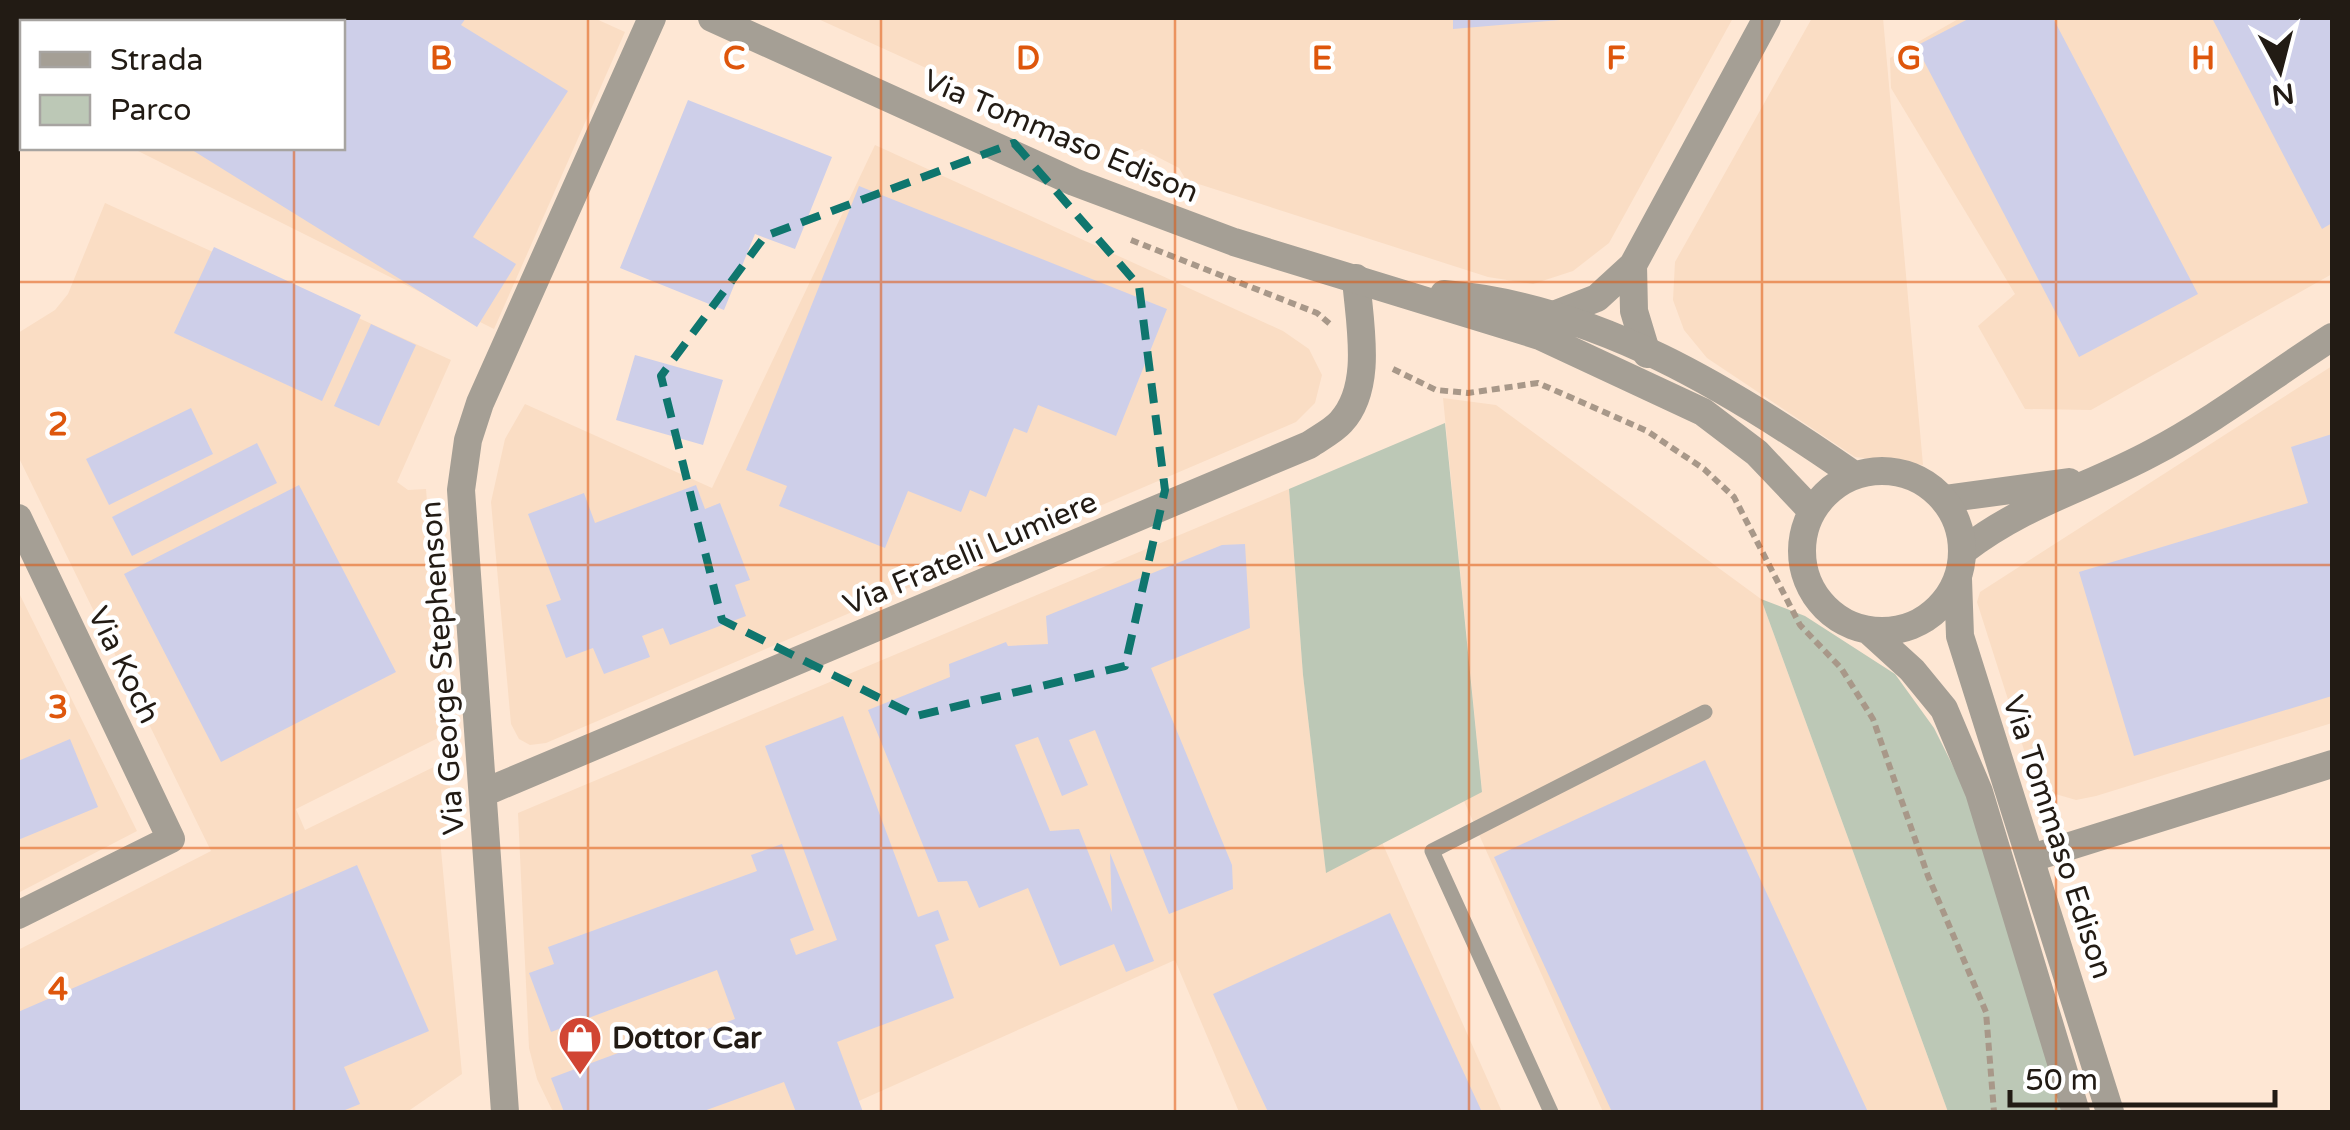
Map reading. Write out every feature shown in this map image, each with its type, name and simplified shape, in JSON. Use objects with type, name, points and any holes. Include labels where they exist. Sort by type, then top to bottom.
[{"type":"street","name":"Via George Stephenson","points":[[504,1100],[461,490],[468,440],[480,404],[652,18]]},
{"type":"street","name":"Via Tommaso Edison","points":[[712,18],[1074,182],[1234,242],[1540,336],[1703,412],[1758,453],[1812,511]]},
{"type":"street","points":[[1556,314],[1597,298],[1634,266],[1767,18]]},
{"type":"street","points":[[1634,266],[1634,311],[1647,354]]},
{"type":"street","name":"Via Fratelli Lumiere","points":[[483,793],[1309,445],[1342,422],[1358,390],[1361,351],[1356,278]]},
{"type":"street","name":"Via Tommaso Edison","points":[[1394,289],[1478,296],[1556,314],[1761,410],[1854,475]]},
{"type":"street","points":[[1961,565],[1961,532],[1944,499],[1926,482],[1903,472],[1878,470],[1854,475],[1830,489],[1812,511],[1803,535],[1802,560],[1808,585],[1823,606],[1844,622],[1868,630],[1890,631],[1932,615],[1961,565],[1992,528],[2085,480],[2152,453],[2332,337]]},
{"type":"street","points":[[1944,499],[2085,480]]},
{"type":"street","name":"Via Koch","points":[[18,518],[171,839],[18,915]]},
{"type":"street","name":"Via Tommaso Edison","points":[[1961,565],[1960,636],[2110,1112]]},
{"type":"street","name":"Via Tommaso Edison","points":[[1868,630],[1912,670],[1944,709],[1980,792],[2076,1112]]},
{"type":"street","points":[[2032,858],[2332,764]]},
{"type":"lane","points":[[1551,1112],[1432,851],[1705,712]]},
{"type":"path","points":[[1122,236],[1317,312],[1361,351],[1436,390],[1468,393],[1538,383],[1647,431],[1704,469],[1734,497],[1800,624],[1841,668],[1873,718],[1928,876],[1986,1012],[1994,1112]]},
{"type":"highlighted area","points":[[1014,143],[1139,286],[1165,490],[1125,666],[916,716],[722,620],[661,376],[765,236]]},
{"type":"shaded area","points":[[594,18],[625,32],[494,329],[136,150],[345,150],[345,20],[57,20]]},
{"type":"shaded area","points":[[816,18],[1733,18],[1609,243],[1573,271],[1533,284],[1488,277],[1186,180],[1179,168],[1142,149],[1122,157]]},
{"type":"shaded area","points":[[1812,18],[1883,18],[1923,465],[1855,457],[1707,358],[1684,330],[1673,300],[1675,262]]},
{"type":"shaded area","points":[[1960,18],[2332,18],[2332,274],[2091,410],[2025,409],[1978,326],[2015,294],[1891,88],[1890,58]]},
{"type":"shaded area","points":[[875,145],[1283,331],[1309,349],[1322,375],[1315,403],[1296,422],[546,743],[530,745],[519,739],[511,724],[491,502],[505,439],[525,404],[712,488]]},
{"type":"shaded area","points":[[105,203],[451,360],[397,482],[408,490],[426,489],[446,734],[296,809],[305,830],[448,760],[453,832],[440,839],[462,1074],[407,1112],[18,1112],[18,950],[211,851],[18,456],[18,333],[55,310],[68,294]]},
{"type":"shaded area","points":[[2332,366],[2332,723],[2096,796],[2076,800],[2052,793],[2032,775],[1977,602],[1980,592]]},
{"type":"shaded area","points":[[1443,398],[1496,405],[1761,599],[1948,1112],[1603,1112],[1464,801],[1482,791]]},
{"type":"shaded area","points":[[1289,489],[1303,675],[1326,872],[1381,840],[1502,1112],[1239,1112],[1175,960],[834,1112],[553,1112],[537,1079],[529,1048],[518,813]]},
{"type":"shaded area","points":[[18,591],[137,831],[18,893]]},
{"type":"green space","points":[[1445,423],[1482,792],[1326,873],[1303,675],[1289,489]]},
{"type":"green space","points":[[1761,599],[1805,616],[1895,674],[1934,728],[1964,788],[2066,1112],[1948,1112]]},
{"type":"building","points":[[122,18],[126,20],[43,20]]},
{"type":"building","points":[[142,18],[284,20],[146,20]]},
{"type":"building","points":[[466,18],[461,25],[568,91],[473,237],[516,264],[477,327],[192,150],[345,150],[345,20],[293,19]]},
{"type":"building","points":[[1453,18],[1560,18],[1560,20],[1453,29]]},
{"type":"building","points":[[1970,18],[2053,18],[2198,294],[2079,357],[1916,46]]},
{"type":"building","points":[[2212,18],[2332,18],[2332,223],[2322,229]]},
{"type":"building","points":[[688,100],[832,157],[795,249],[755,234],[724,310],[620,268]]},
{"type":"building","points":[[859,186],[1167,309],[1116,436],[1038,405],[1027,433],[1014,428],[986,497],[970,490],[961,512],[908,491],[885,548],[779,506],[787,486],[746,470]]},
{"type":"building","points":[[214,247],[361,315],[322,401],[174,333]]},
{"type":"building","points":[[371,324],[416,345],[379,426],[334,406]]},
{"type":"building","points":[[635,355],[723,380],[703,445],[616,420]]},
{"type":"building","points":[[191,408],[213,454],[109,505],[86,459]]},
{"type":"building","points":[[2332,434],[2332,696],[2134,756],[2079,572],[2308,503],[2291,447]]},
{"type":"building","points":[[257,443],[277,483],[132,556],[112,517]]},
{"type":"building","points":[[299,485],[396,672],[221,762],[124,574]]},
{"type":"building","points":[[696,485],[705,509],[720,503],[750,580],[735,585],[746,616],[670,645],[663,628],[642,636],[650,657],[604,674],[593,648],[566,658],[546,605],[561,600],[528,514],[584,493],[595,523]]},
{"type":"building","points":[[1245,544],[1250,628],[1151,668],[1232,865],[1233,889],[1169,914],[1095,730],[1069,740],[1088,785],[1062,796],[1038,737],[1015,745],[1050,831],[1079,829],[1112,912],[1110,853],[1154,961],[1126,972],[1114,944],[1060,966],[1028,888],[979,908],[967,881],[938,882],[868,710],[950,677],[949,664],[1006,642],[1008,646],[1048,644],[1046,616],[1222,545]]},
{"type":"building","points":[[843,716],[918,917],[938,910],[949,940],[935,945],[954,998],[837,1042],[863,1112],[796,1112],[784,1082],[701,1112],[564,1112],[551,1078],[688,1027],[691,1035],[735,1019],[717,970],[551,1032],[529,973],[554,964],[548,947],[757,871],[751,855],[782,844],[814,930],[790,939],[796,955],[837,940],[765,746]]},
{"type":"building","points":[[70,739],[98,807],[18,840],[18,761]]},
{"type":"building","points":[[1705,760],[1868,1112],[1612,1112],[1494,857]]},
{"type":"building","points":[[357,865],[429,1031],[344,1067],[360,1104],[340,1112],[18,1112],[18,1012]]},
{"type":"building","points":[[1390,913],[1482,1112],[1268,1112],[1213,994]]},
{"type":"place","name":"Dottor Car","points":[[580,1076]]}]
